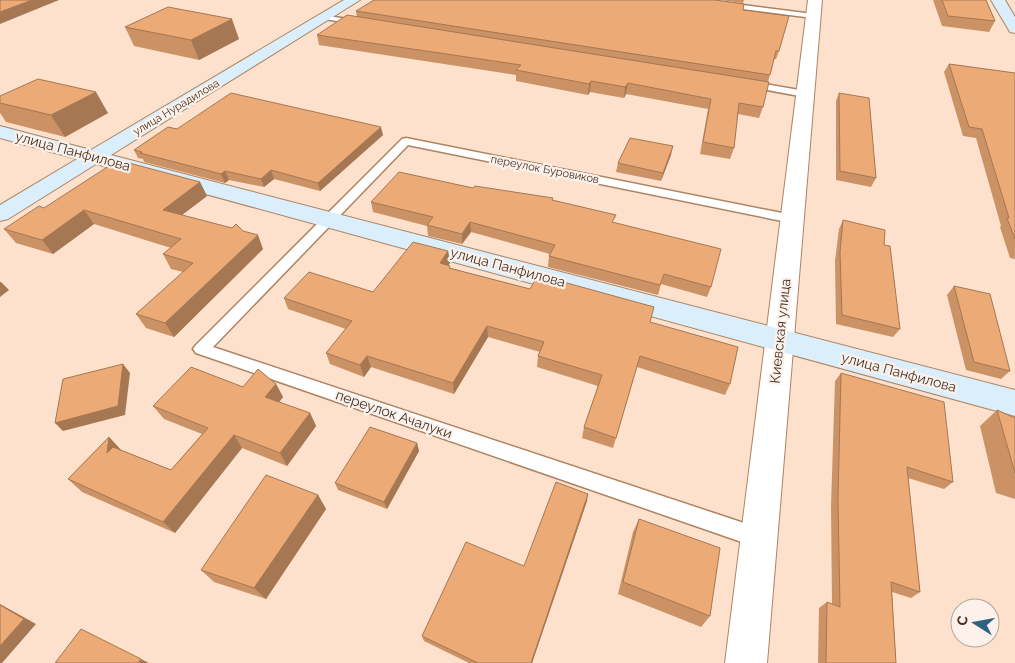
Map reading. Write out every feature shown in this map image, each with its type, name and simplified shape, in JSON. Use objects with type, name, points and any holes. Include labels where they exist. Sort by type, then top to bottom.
[{"type":"street","name":"улица Нурадилова","points":[[0,214],[353,0]]},
{"type":"street","points":[[998,0],[1015,29]]},
{"type":"street","name":"Киевская улица","points":[[746,663],[814,8]]},
{"type":"street","name":"улица Панфилова","points":[[0,132],[1015,403]]},
{"type":"lane","points":[[688,0],[814,8]]},
{"type":"lane","points":[[325,17],[371,24]]},
{"type":"lane","points":[[736,82],[805,94]]},
{"type":"lane","name":"переулок Буровиков","points":[[328,219],[406,141],[792,219]]},
{"type":"lane","name":"переулок Ачалуки","points":[[328,219],[201,349],[759,538]]},
{"type":"building","points":[[0,0],[32,0],[0,12]]},
{"type":"building","points":[[374,0],[715,0],[744,4],[743,10],[789,16],[779,51],[776,51],[770,75],[356,11]]},
{"type":"building","points":[[942,0],[986,0],[995,21],[948,16]]},
{"type":"building","points":[[168,7],[232,19],[191,40],[125,27]]},
{"type":"building","points":[[347,15],[769,82],[763,107],[739,103],[734,148],[703,142],[711,99],[628,83],[625,87],[591,81],[589,84],[516,70],[521,65],[317,35]]},
{"type":"building","points":[[949,64],[1015,73],[1015,239],[1007,218],[1009,218],[982,129],[969,127]]},
{"type":"building","points":[[38,79],[96,92],[51,115],[0,103],[0,96]]},
{"type":"building","points":[[231,93],[381,127],[318,183],[271,170],[261,179],[225,171],[221,174],[134,150],[168,127],[177,129]]},
{"type":"building","points":[[839,93],[869,98],[876,178],[840,171]]},
{"type":"building","points":[[630,138],[673,146],[663,173],[618,163]]},
{"type":"building","points":[[118,160],[200,182],[163,210],[232,228],[236,224],[243,231],[258,235],[165,323],[136,314],[193,263],[163,254],[181,239],[84,210],[42,240],[4,229],[39,206],[44,208]]},
{"type":"building","points":[[399,172],[473,188],[475,186],[553,198],[552,200],[616,215],[612,222],[721,249],[711,287],[664,274],[660,285],[549,256],[555,245],[470,222],[462,234],[427,225],[433,217],[371,202]]},
{"type":"building","points":[[843,220],[885,230],[884,245],[890,246],[900,329],[842,315],[840,252]]},
{"type":"building","points":[[413,242],[448,251],[440,263],[450,266],[449,268],[530,289],[538,275],[654,307],[650,322],[738,347],[730,384],[640,356],[616,438],[584,427],[602,375],[538,356],[544,342],[487,326],[453,383],[367,356],[360,365],[326,353],[352,321],[284,298],[309,272],[373,292]]},
{"type":"building","points":[[954,286],[990,294],[1010,371],[974,362]]},
{"type":"building","points":[[123,364],[118,406],[55,423],[63,379]]},
{"type":"building","points":[[191,367],[243,387],[258,369],[276,384],[265,397],[310,413],[280,453],[234,435],[163,522],[68,479],[109,437],[107,453],[113,447],[171,470],[208,428],[153,406]]},
{"type":"building","points":[[841,373],[944,402],[953,482],[907,467],[920,592],[891,582],[896,663],[826,663],[827,602],[840,607],[838,499]]},
{"type":"building","points":[[997,410],[1015,418],[1015,473]]},
{"type":"building","points":[[370,427],[417,443],[384,502],[335,483]]},
{"type":"building","points":[[266,475],[318,495],[254,588],[201,570]]},
{"type":"building","points":[[556,482],[588,494],[531,663],[478,663],[422,636],[466,542],[524,566]]},
{"type":"building","points":[[639,519],[720,548],[710,616],[623,582]]},
{"type":"building","points":[[0,605],[24,619],[0,646]]},
{"type":"building","points":[[81,629],[141,659],[138,663],[55,663]]}]
